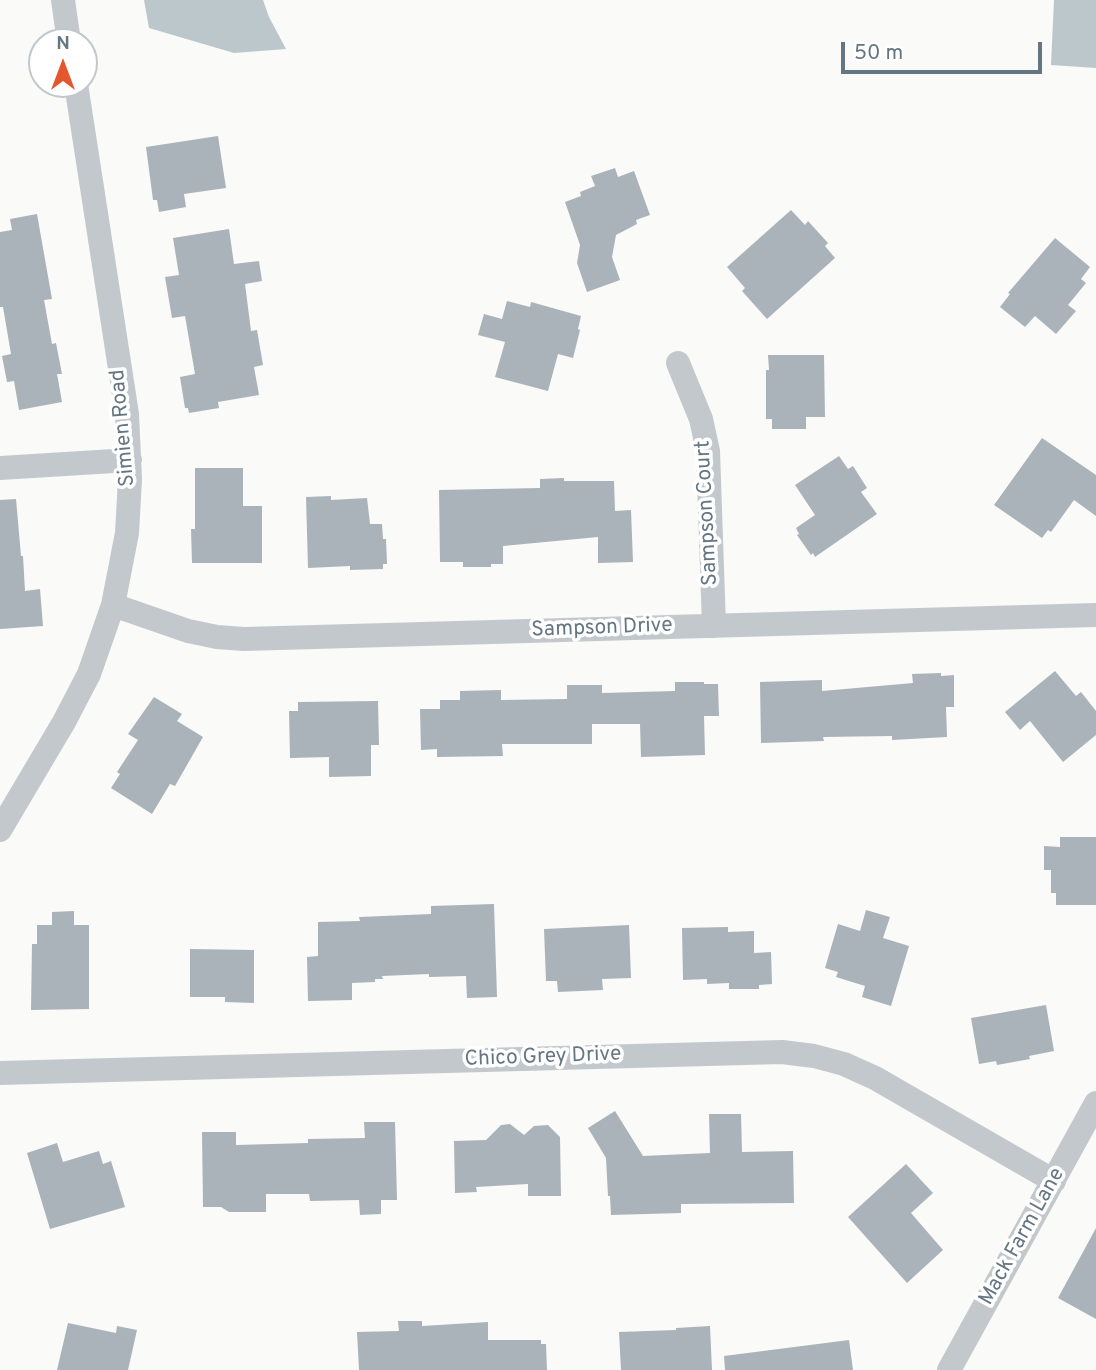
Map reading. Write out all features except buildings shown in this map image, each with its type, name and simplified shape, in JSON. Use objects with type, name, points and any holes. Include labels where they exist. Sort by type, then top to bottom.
[{"type":"street","points":[[62,0],[67,28]]},
{"type":"street","name":"Simien Road","points":[[0,830],[79,694],[98,650],[113,606],[127,533],[130,460],[127,414],[78,98]]},
{"type":"street","name":"Sampson Court","points":[[678,363],[701,419],[708,450],[713,626]]},
{"type":"street","points":[[0,468],[130,460]]},
{"type":"street","name":"Sampson Drive","points":[[113,606],[188,631],[244,639],[1096,615]]},
{"type":"street","name":"Chico Grey Drive","points":[[0,1073],[782,1052],[814,1056],[844,1064],[875,1078],[1054,1181]]},
{"type":"street","name":"Mack Farm Lane","points":[[949,1370],[1096,1102]]},
{"type":"shaded area","points":[[144,0],[263,0],[286,49],[234,53],[149,28]]},
{"type":"shaded area","points":[[1054,0],[1096,0],[1096,68],[1051,65]]}]
